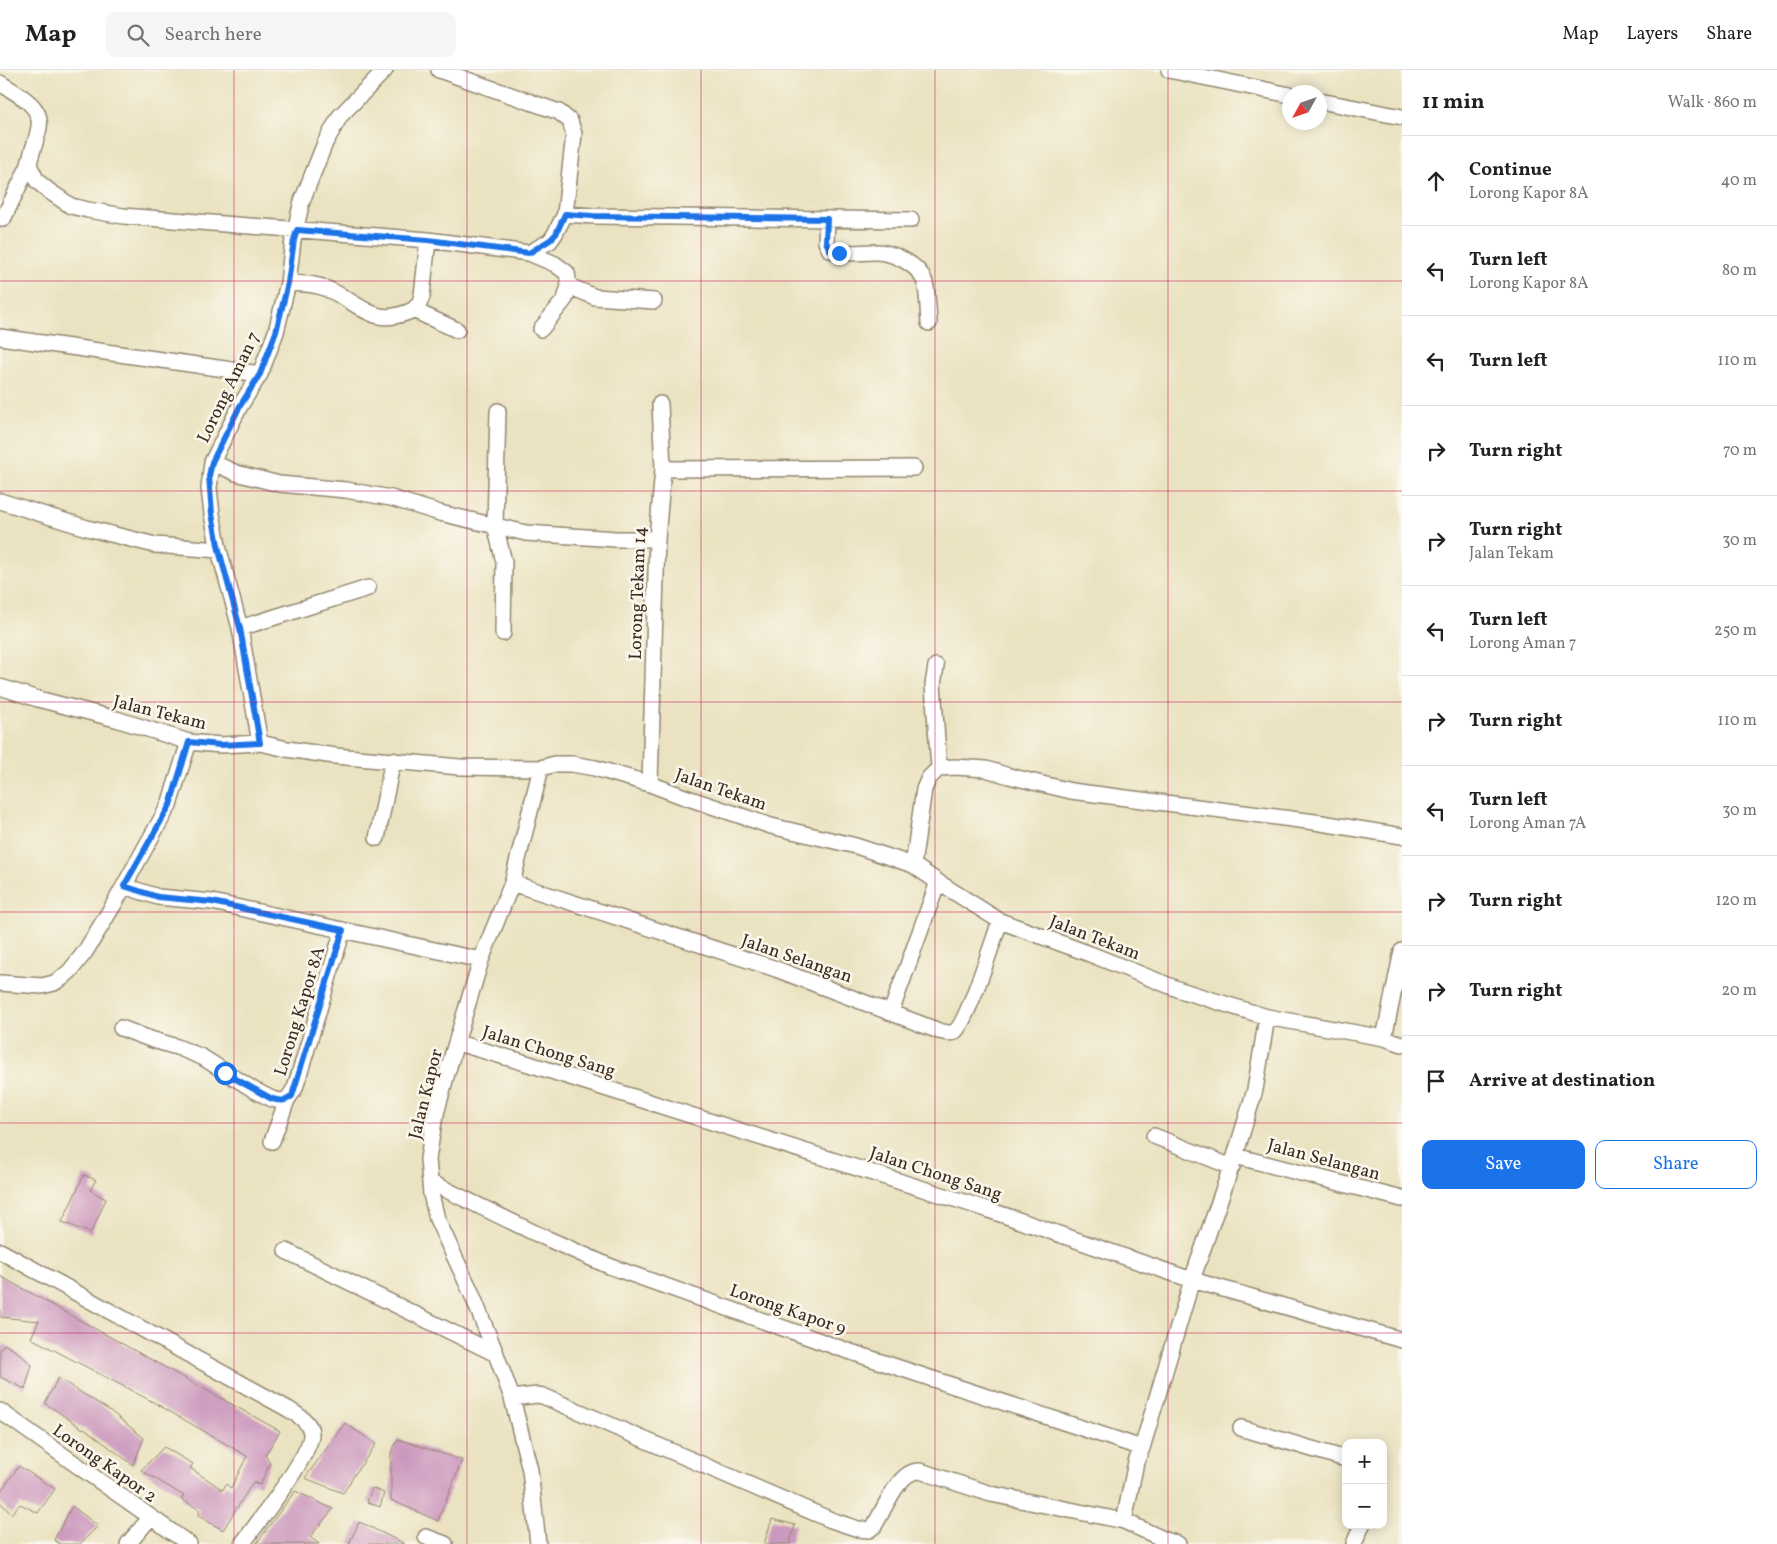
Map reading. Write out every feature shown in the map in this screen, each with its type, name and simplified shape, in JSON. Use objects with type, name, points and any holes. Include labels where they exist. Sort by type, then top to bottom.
[{"type":"street","name":"Lorong Aman 7","points":[[260,743],[240,628],[219,550],[209,488],[212,462],[240,406],[260,374],[276,332],[288,283],[302,201],[325,143],[340,116],[385,70]]},
{"type":"street","points":[[439,70],[559,112],[570,121],[574,134],[565,214],[556,234],[529,253]]},
{"type":"street","points":[[1168,70],[1214,75],[1282,93]]},
{"type":"street","points":[[0,83],[26,101],[38,114],[40,124],[29,165],[3,219]]},
{"type":"street","points":[[1327,102],[1402,117]]},
{"type":"street","points":[[29,165],[37,181],[71,206],[123,216],[428,240],[529,253],[556,264],[567,273],[569,286],[565,299],[541,329]]},
{"type":"street","points":[[565,214],[592,216],[911,220]]},
{"type":"street","points":[[827,219],[826,242],[830,250],[839,253],[879,252],[907,261],[919,272],[924,280],[929,323]]},
{"type":"street","points":[[288,283],[327,288],[371,314],[382,317],[400,316],[414,310],[422,296],[428,240]]},
{"type":"street","points":[[569,286],[595,296],[654,301]]},
{"type":"street","points":[[414,310],[457,330]]},
{"type":"street","points":[[0,336],[260,374]]},
{"type":"street","name":"Lorong Tekam 14","points":[[650,784],[657,539],[663,469],[660,404]]},
{"type":"street","points":[[498,411],[495,525],[504,562],[503,633]]},
{"type":"street","points":[[212,462],[236,473],[279,484],[355,491],[391,498],[440,513],[526,533],[616,539],[657,539]]},
{"type":"street","points":[[663,469],[914,468]]},
{"type":"street","points":[[0,501],[87,528],[155,545],[219,550]]},
{"type":"street","points":[[240,628],[368,588]]},
{"type":"street","points":[[936,666],[933,685],[939,768]]},
{"type":"street","name":"Jalan Tekam","points":[[0,687],[189,742],[220,745],[260,743],[335,756],[460,766],[541,768],[556,764],[572,764],[650,784],[771,826],[856,846],[913,865],[1000,921],[1180,990],[1267,1018],[1384,1038],[1402,1044]]},
{"type":"street","points":[[0,983],[42,986],[54,983],[62,978],[85,952],[170,805],[189,742]]},
{"type":"street","points":[[377,838],[393,760]]},
{"type":"street","name":"Jalan Kapor","points":[[538,1544],[530,1470],[512,1398],[471,1292],[437,1219],[431,1194],[428,1159],[434,1120],[481,960],[512,883],[541,768]]},
{"type":"street","points":[[913,865],[924,789],[930,778],[939,768],[986,769],[1071,791],[1316,822],[1402,836]]},
{"type":"street","points":[[891,1012],[938,882]]},
{"type":"street","name":"Jalan Selangan","points":[[512,883],[776,970],[939,1031],[949,1033],[958,1029],[967,1014],[1000,921]]},
{"type":"street","points":[[124,886],[158,897],[212,902],[481,960]]},
{"type":"street","name":"Lorong Kapor 8A","points":[[121,1028],[202,1057],[254,1090],[272,1099],[287,1100],[292,1096],[295,1088],[343,930]]},
{"type":"street","points":[[1384,1038],[1402,952]]},
{"type":"street","points":[[1124,1521],[1136,1462],[1142,1448],[1192,1280],[1234,1161],[1255,1090],[1267,1018]]},
{"type":"street","name":"Jalan Chong Sang","points":[[458,1043],[973,1205],[1192,1280],[1402,1340]]},
{"type":"street","name":"Lorong Kapor 8A","points":[[272,1141],[287,1100]]},
{"type":"street","name":"Jalan Selangan","points":[[1154,1136],[1234,1161],[1402,1199]]},
{"type":"street","name":"Lorong Kapor 9","points":[[430,1182],[539,1235],[609,1266],[845,1350],[1142,1448]]},
{"type":"street","points":[[0,1250],[288,1409],[309,1425],[312,1432],[311,1438],[302,1458],[242,1544]]},
{"type":"street","points":[[286,1251],[496,1354]]},
{"type":"street","points":[[512,1398],[543,1396],[831,1520],[858,1529],[869,1530],[874,1526],[900,1481],[914,1470],[920,1470],[992,1494],[1124,1521],[1178,1544]]},
{"type":"street","name":"Lorong Kapor 2","points":[[0,1411],[189,1544]]},
{"type":"street","points":[[1241,1428],[1342,1458]]},
{"type":"street","points":[[128,1544],[150,1518]]},
{"type":"street","points":[[1354,1544],[1360,1529]]},
{"type":"street","points":[[426,1536],[445,1544]]},
{"type":"building","points":[[84,1175],[96,1180],[90,1190],[106,1199],[91,1233],[62,1222]]},
{"type":"building","points":[[0,1276],[280,1431],[265,1455],[270,1463],[260,1485],[253,1482],[223,1530],[198,1516],[200,1510],[181,1499],[184,1496],[141,1470],[164,1447],[193,1464],[190,1468],[223,1490],[226,1484],[231,1488],[247,1456],[155,1403],[31,1338],[39,1321],[0,1317]]},
{"type":"building","points":[[4,1344],[20,1354],[32,1365],[25,1389],[0,1377],[0,1350]]},
{"type":"building","points":[[58,1378],[109,1410],[144,1438],[133,1465],[84,1428],[45,1403]]},
{"type":"building","points":[[345,1423],[376,1444],[343,1493],[305,1478]]},
{"type":"building","points":[[398,1439],[462,1460],[438,1521],[391,1500],[391,1453]]},
{"type":"building","points":[[19,1466],[55,1489],[38,1513],[20,1504],[11,1514],[0,1502],[0,1492]]},
{"type":"building","points":[[372,1488],[384,1493],[380,1507],[367,1502]]},
{"type":"building","points":[[295,1491],[333,1509],[310,1537],[319,1544],[256,1544]]},
{"type":"building","points":[[72,1506],[98,1526],[80,1544],[60,1544],[54,1540]]},
{"type":"building","points":[[772,1519],[795,1525],[790,1544],[764,1544]]},
{"type":"building","points":[[359,1522],[366,1525],[405,1544],[349,1544]]},
{"type":"route","points":[[225,1073],[272,1099],[287,1100],[292,1096],[343,930],[212,902],[158,897],[124,886],[170,805],[189,742],[220,745],[260,743],[240,628],[219,550],[212,514],[209,476],[212,462],[240,406],[260,374],[276,332],[288,283],[297,230],[428,240],[529,253],[556,234],[565,214],[827,219],[826,242],[830,250],[839,253]]}]
